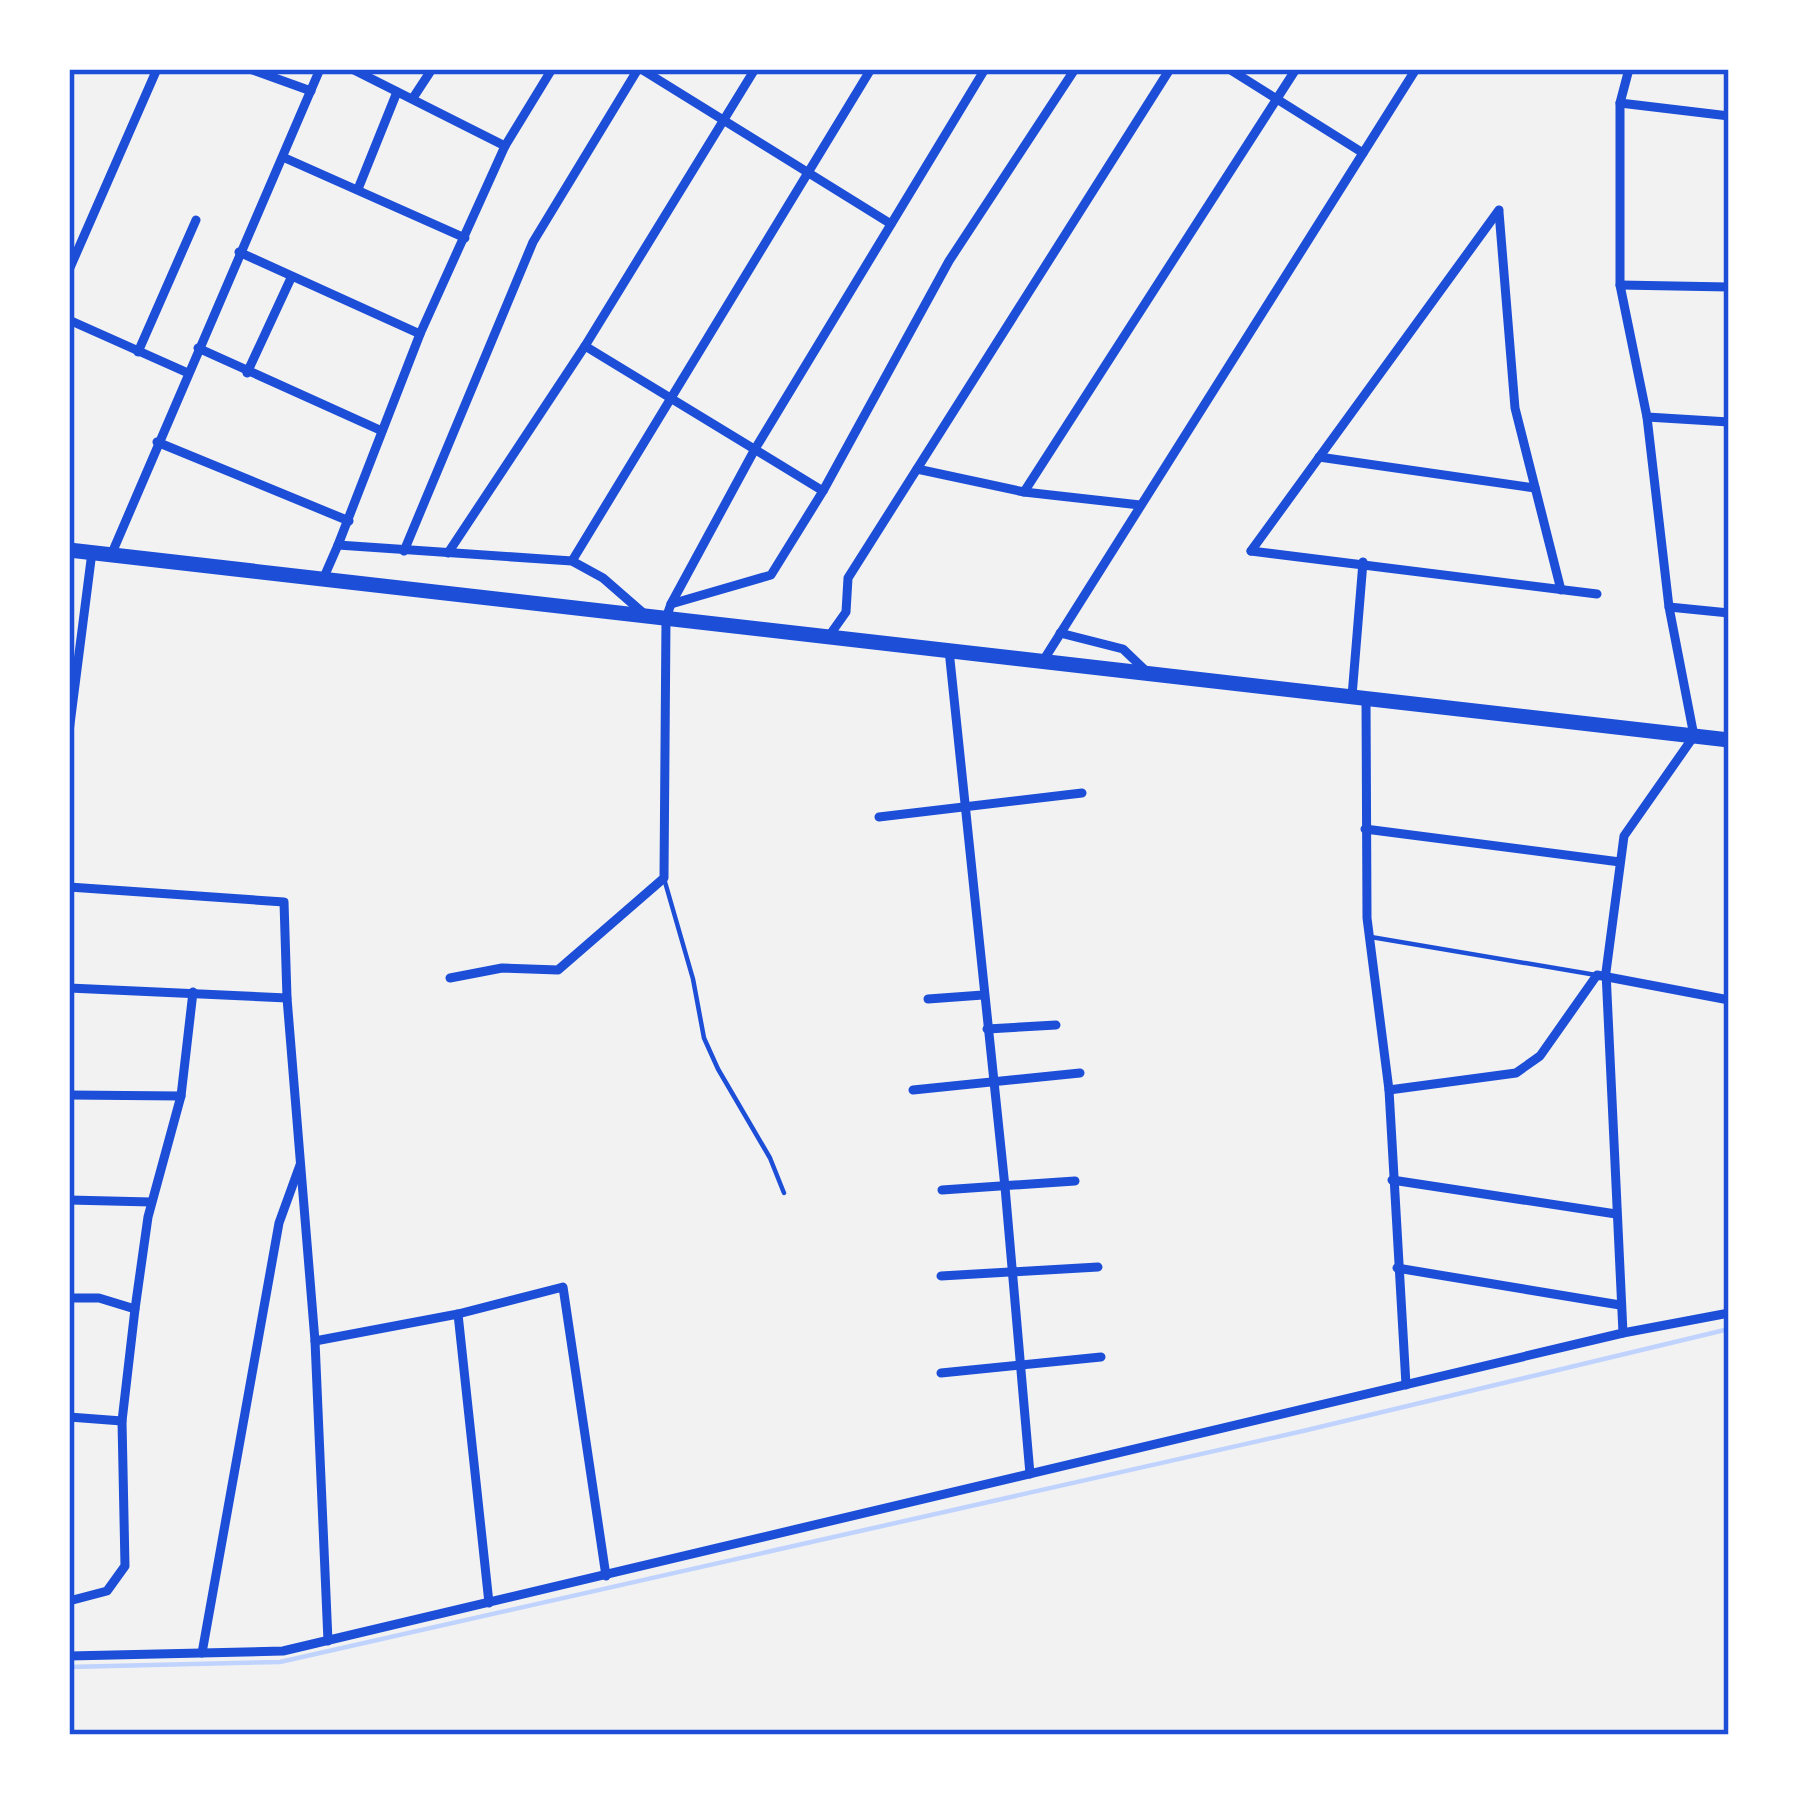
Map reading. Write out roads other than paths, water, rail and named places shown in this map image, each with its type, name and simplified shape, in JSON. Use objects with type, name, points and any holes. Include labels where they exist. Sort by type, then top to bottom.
[{"type":"main road","points":[[69,550],[646,616],[669,611],[829,637],[1729,740]]},
{"type":"street","points":[[69,270],[157,69]]},
{"type":"street","points":[[250,69],[311,92]]},
{"type":"street","points":[[112,553],[320,69]]},
{"type":"street","points":[[352,69],[505,146]]},
{"type":"street","points":[[412,98],[432,69]]},
{"type":"street","points":[[324,577],[420,334],[505,146],[552,69]]},
{"type":"street","points":[[404,550],[533,242],[640,69],[891,224]]},
{"type":"street","points":[[448,553],[585,346],[755,69]]},
{"type":"street","points":[[572,561],[871,69]]},
{"type":"street","points":[[450,978],[502,968],[557,970],[664,878],[669,611],[755,449],[985,69]]},
{"type":"street","points":[[669,611],[771,574],[823,491],[949,261],[1075,69]]},
{"type":"street","points":[[829,637],[845,612],[848,578],[1170,69]]},
{"type":"street","points":[[1229,69],[1363,153]]},
{"type":"street","points":[[1024,492],[1296,69]]},
{"type":"street","points":[[1043,661],[1416,69]]},
{"type":"street","points":[[1622,1333],[1602,977],[1624,836],[1694,736],[1669,608],[1647,417],[1620,285],[1620,103],[1629,69]]},
{"type":"street","points":[[358,189],[398,92]]},
{"type":"street","points":[[1620,103],[1729,116]]},
{"type":"street","points":[[285,158],[464,238]]},
{"type":"street","points":[[1561,590],[1515,408],[1499,210],[1251,551],[1364,562],[1561,590],[1598,594]]},
{"type":"street","points":[[137,352],[196,220]]},
{"type":"street","points":[[239,252],[420,334]]},
{"type":"street","points":[[247,373],[291,278]]},
{"type":"street","points":[[1620,285],[1729,287]]},
{"type":"street","points":[[69,320],[188,373]]},
{"type":"street","points":[[585,346],[823,491]]},
{"type":"street","points":[[198,349],[382,431]]},
{"type":"street","points":[[1647,417],[1729,422]]},
{"type":"street","points":[[157,442],[349,521]]},
{"type":"street","points":[[1319,458],[1535,488]]},
{"type":"street","points":[[917,469],[1024,492],[1140,505]]},
{"type":"street","points":[[338,545],[572,561],[604,578],[646,616]]},
{"type":"street","points":[[69,732],[92,552]]},
{"type":"street","points":[[1364,562],[1359,697],[1365,829],[1371,937],[1389,1090],[1406,1385]]},
{"type":"street","points":[[1669,608],[1729,613]]},
{"type":"street","points":[[1060,633],[1124,650],[1148,673]]},
{"type":"street","points":[[949,650],[1030,1474]]},
{"type":"street","points":[[879,817],[1082,794]]},
{"type":"street","points":[[1365,829],[1620,862]]},
{"type":"street","points":[[69,887],[284,902],[287,998],[316,1341],[328,1641]]},
{"type":"street","points":[[1602,977],[1729,1000]]},
{"type":"street","points":[[1389,1090],[1516,1073],[1540,1056],[1602,977]]},
{"type":"street","points":[[69,988],[287,998]]},
{"type":"street","points":[[69,1601],[107,1591],[125,1566],[122,1421],[135,1309],[152,1202],[182,1096],[193,992]]},
{"type":"street","points":[[928,999],[983,995]]},
{"type":"street","points":[[987,1029],[1055,1024]]},
{"type":"street","points":[[914,1090],[1080,1073]]},
{"type":"street","points":[[69,1095],[182,1096]]},
{"type":"street","points":[[202,1653],[279,1223],[302,1160]]},
{"type":"street","points":[[1392,1180],[1616,1214]]},
{"type":"street","points":[[942,1190],[1075,1181]]},
{"type":"street","points":[[69,1200],[152,1202]]},
{"type":"street","points":[[941,1276],[1098,1267]]},
{"type":"street","points":[[1397,1268],[1620,1305]]},
{"type":"street","points":[[316,1341],[458,1314],[563,1287],[606,1576]]},
{"type":"street","points":[[69,1298],[99,1298],[135,1309]]},
{"type":"street","points":[[69,1656],[283,1651],[1622,1333],[1729,1312]]},
{"type":"street","points":[[458,1314],[489,1603]]},
{"type":"street","points":[[941,1373],[1101,1357]]},
{"type":"street","points":[[69,1417],[122,1421]]},
{"type":"lane","points":[[664,878],[693,979],[704,1038],[770,1158],[784,1193]]},
{"type":"lane","points":[[1371,937],[1602,977]]},
{"type":"waterway","points":[[69,1667],[280,1662],[1303,1431],[1729,1329]]}]
